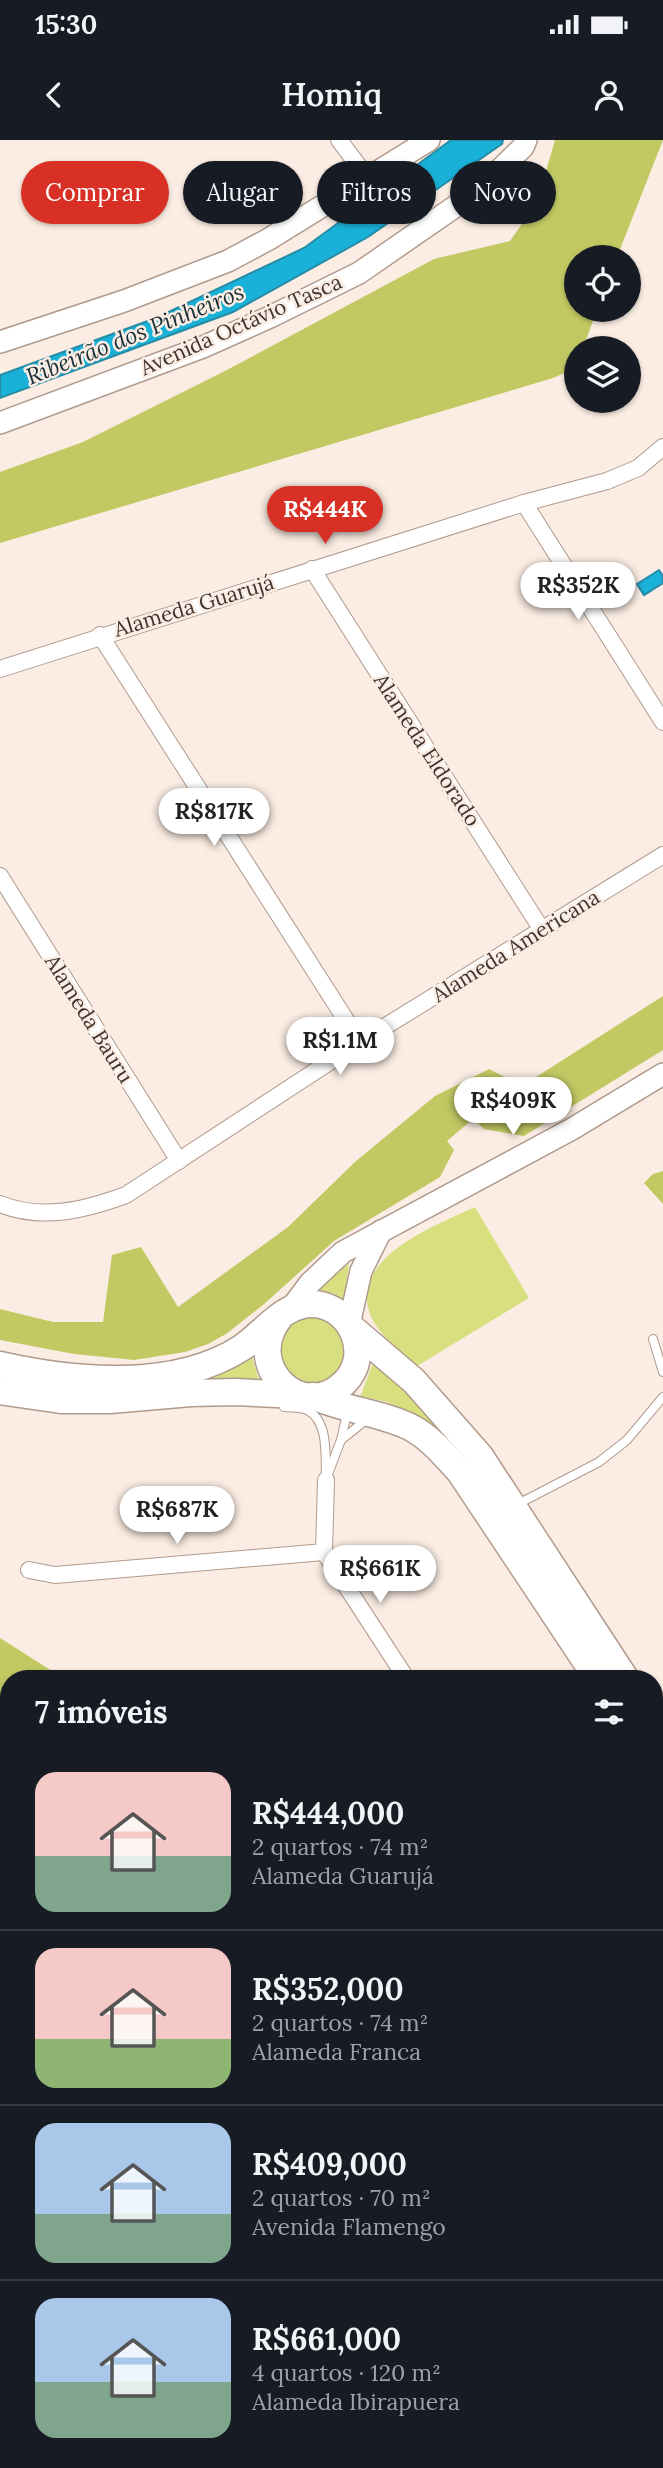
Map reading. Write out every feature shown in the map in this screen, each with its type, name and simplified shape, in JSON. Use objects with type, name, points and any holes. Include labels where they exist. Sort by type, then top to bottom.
[{"type":"main road","points":[[0,1365],[78,1377],[154,1377],[213,1363],[243,1347],[298,1306],[319,1305],[339,1313],[351,1327],[414,1381],[480,1456],[513,1507],[607,1670]]},
{"type":"main road","points":[[285,1314],[269,1336],[267,1357],[278,1380],[292,1391],[330,1404],[356,1394]]},
{"type":"main road","points":[[351,1327],[357,1348],[356,1394]]},
{"type":"main road","points":[[0,1391],[61,1400],[110,1400],[168,1394],[235,1392],[324,1394],[344,1383],[356,1394],[434,1443],[460,1472],[606,1670]]},
{"type":"street","points":[[339,140],[355,161]]},
{"type":"street","points":[[394,161],[429,140]]},
{"type":"street","name":"Avenida Octávio Tasca","points":[[0,423],[202,346],[270,317],[359,273],[479,190],[523,147],[526,140]]},
{"type":"street","points":[[0,342],[124,301],[228,261],[317,210]]},
{"type":"street","name":"Alameda Guarujá","points":[[0,669],[100,635],[524,503],[607,481],[638,468],[663,447]]},
{"type":"street","points":[[524,503],[663,722]]},
{"type":"street","name":"Alameda Eldorado","points":[[312,569],[542,930]]},
{"type":"street","points":[[100,635],[360,1042]]},
{"type":"street","name":"Alameda Americana","points":[[0,1204],[46,1213],[87,1209],[126,1195],[360,1042],[663,855]]},
{"type":"street","name":"Alameda Bauru","points":[[0,876],[179,1161]]},
{"type":"street","points":[[285,1314],[310,1283],[335,1259],[381,1230],[572,1129],[663,1074]]},
{"type":"street","points":[[351,1327],[360,1270],[381,1230]]},
{"type":"street","points":[[326,1480],[324,1552],[401,1670]]},
{"type":"street","points":[[29,1570],[55,1575],[324,1552]]},
{"type":"lane","points":[[653,1339],[663,1372]]},
{"type":"lane","points":[[235,1392],[266,1404],[306,1409],[314,1415],[323,1431],[326,1480]]},
{"type":"lane","points":[[341,1440],[356,1394]]},
{"type":"lane","points":[[326,1480],[356,1394]]},
{"type":"lane","points":[[513,1507],[599,1462],[626,1440],[663,1397]]},
{"type":"green space","points":[[555,140],[663,140],[622,245],[564,245],[564,322],[593,322],[587,336],[564,336],[564,373],[0,543],[0,472],[83,442],[225,371],[434,259],[510,241],[522,224],[556,224],[556,161],[549,161]]},
{"type":"green space","points":[[663,996],[663,1050],[524,1136],[484,1129],[473,1119],[447,1141],[454,1150],[440,1177],[334,1241],[263,1305],[226,1334],[208,1344],[185,1352],[134,1360],[74,1354],[0,1340],[0,1309],[53,1322],[103,1322],[112,1255],[141,1247],[178,1307],[288,1227],[356,1161],[435,1096],[489,1069],[522,1086]]},
{"type":"green space","points":[[663,1171],[663,1204],[644,1183],[653,1174]]},
{"type":"green space","points":[[475,1207],[529,1298],[417,1366],[378,1329],[370,1314],[367,1294],[372,1276],[384,1260],[400,1246]]},
{"type":"green space","points":[[349,1264],[344,1302],[333,1293],[315,1292],[336,1273]]},
{"type":"green space","points":[[312,1314],[340,1327],[348,1357],[330,1383],[298,1384],[279,1359],[277,1347],[292,1320]]},
{"type":"green space","points":[[251,1354],[259,1380],[228,1379],[141,1388]]},
{"type":"green space","points":[[373,1363],[445,1428],[571,1611],[441,1433],[413,1414],[393,1405],[360,1397]]},
{"type":"green space","points":[[0,1638],[50,1670],[0,1670]]},
{"type":"water","points":[[451,140],[503,140],[502,144],[478,161],[450,161],[450,180],[436,190],[436,161],[422,161]]},
{"type":"water","name":"Ribeirão dos Pinheiros","points":[[337,224],[387,224],[233,312],[0,398],[0,375],[156,318],[304,248]]},
{"type":"water","points":[[659,570],[663,583],[644,595],[637,584]]}]
